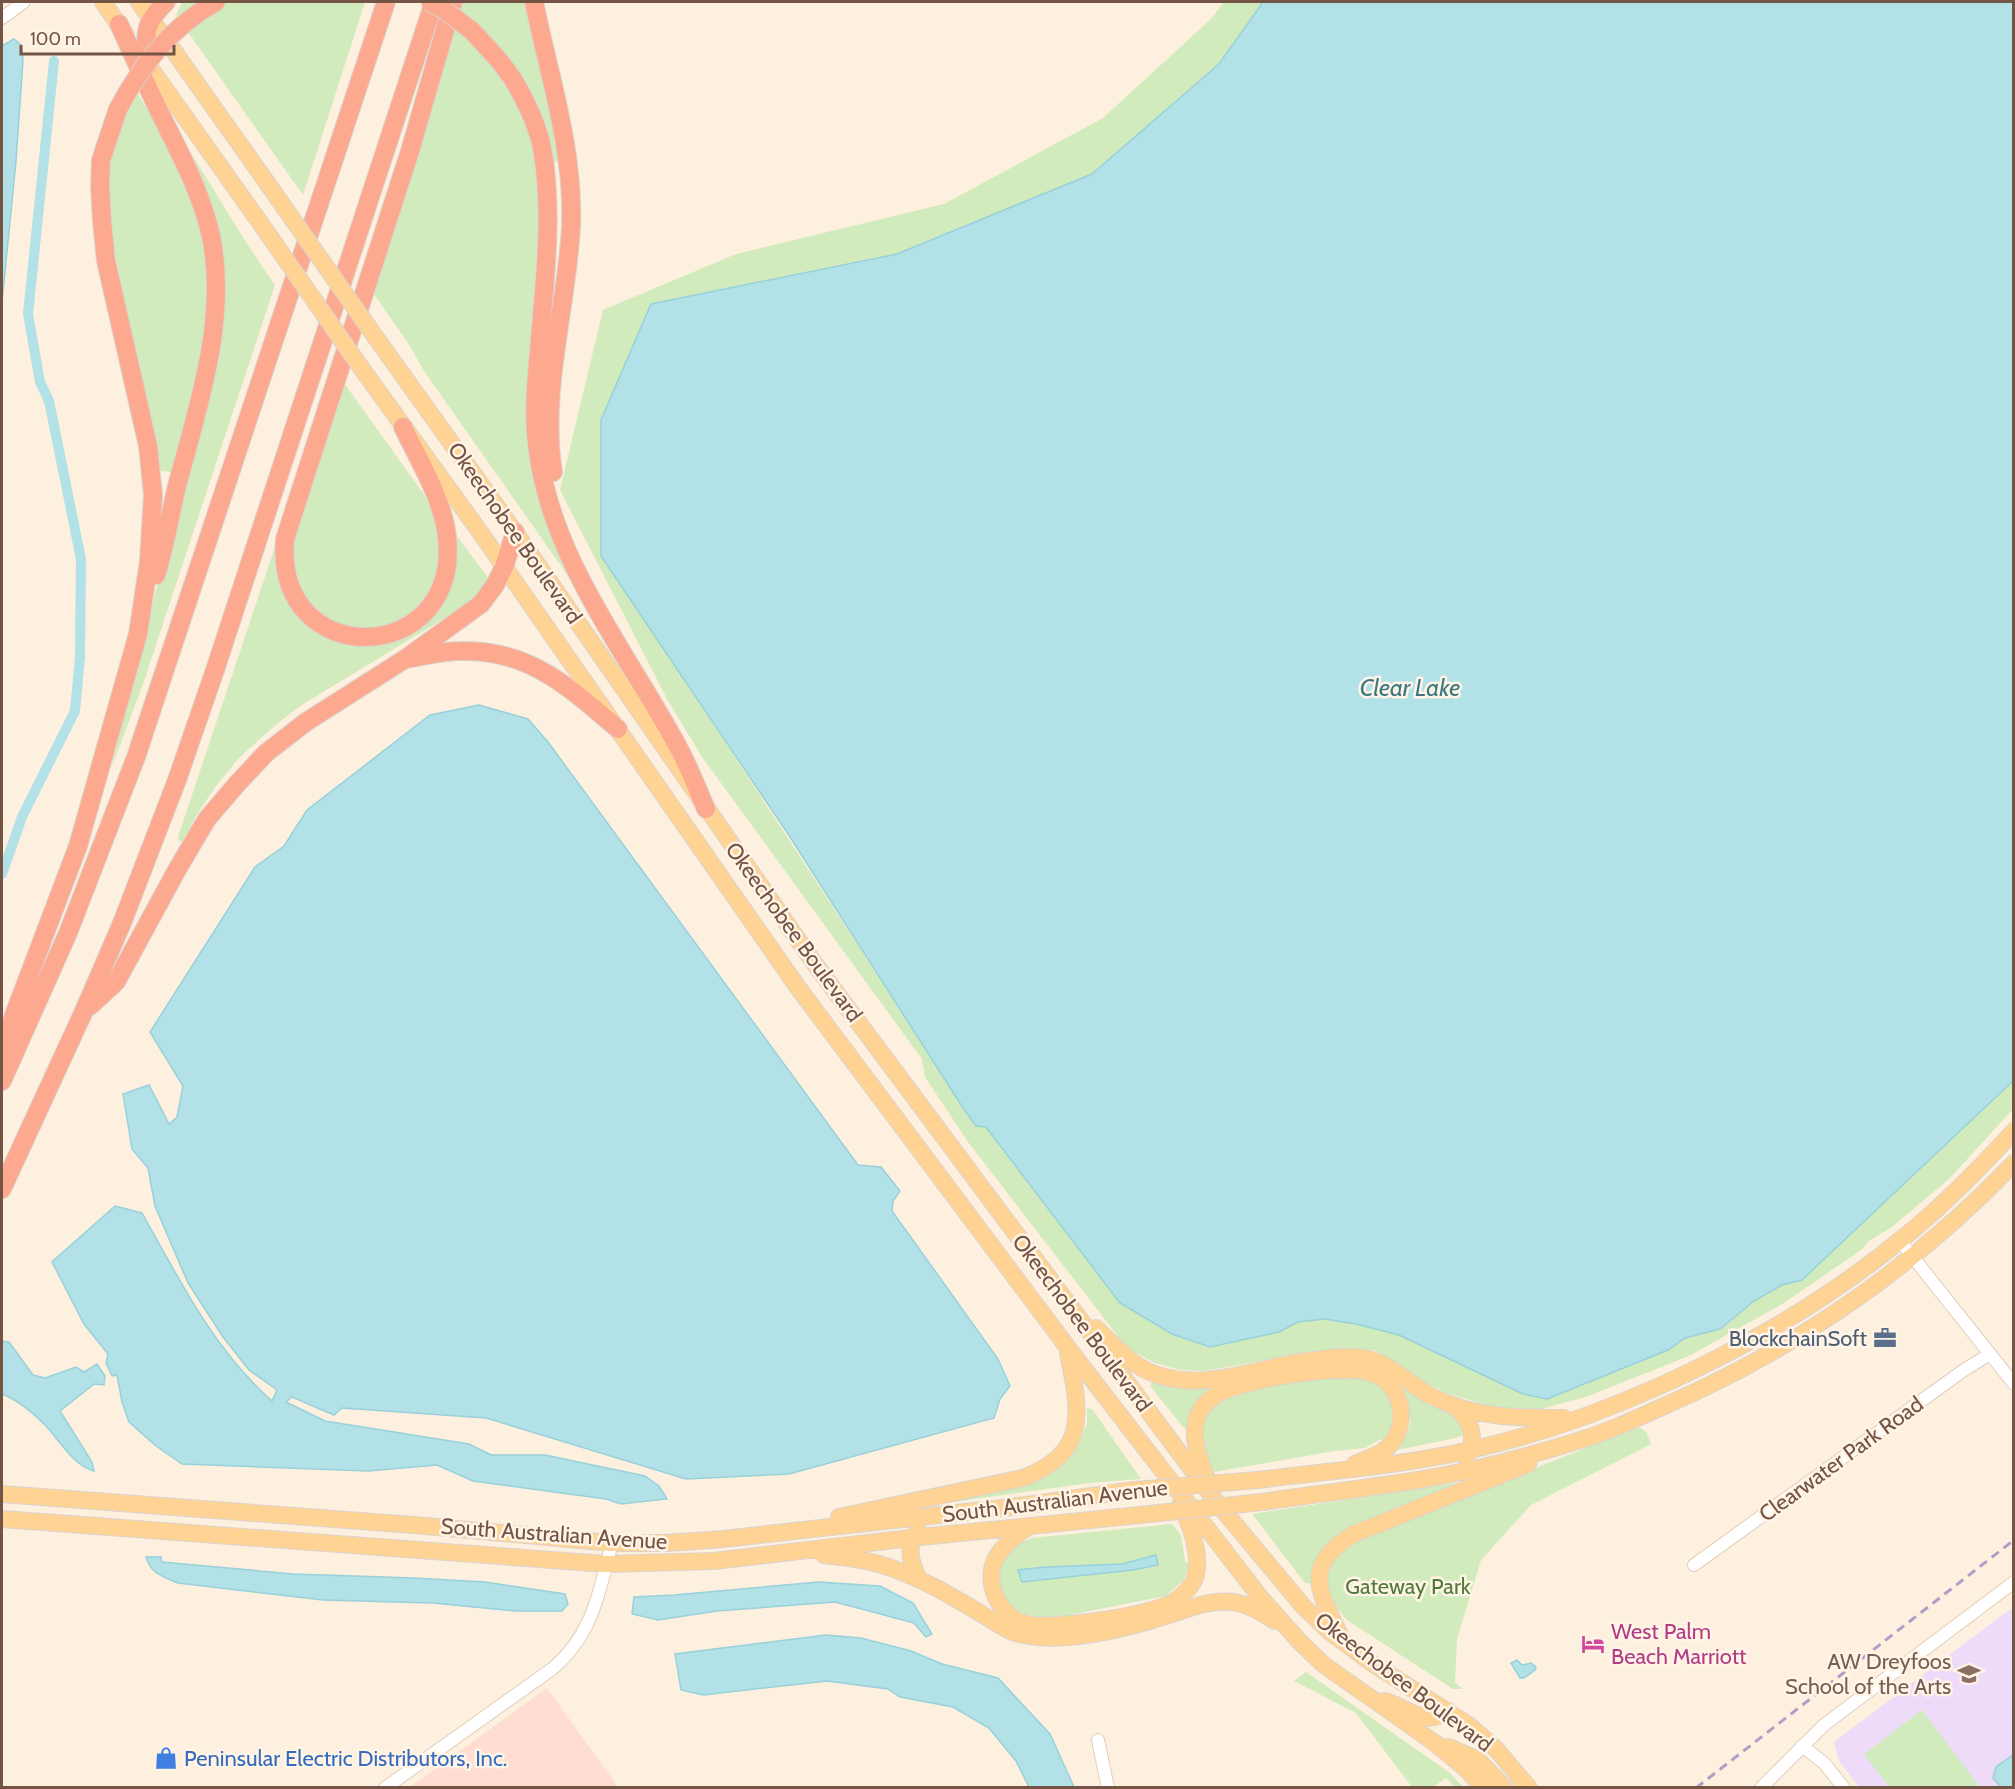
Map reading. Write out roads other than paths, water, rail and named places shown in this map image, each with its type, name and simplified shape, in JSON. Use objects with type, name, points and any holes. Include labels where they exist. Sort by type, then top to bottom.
[{"type":"highway","points":[[148,65],[145,35],[151,18],[166,2]]},
{"type":"highway","points":[[138,634],[149,561],[153,495],[148,446],[106,261],[100,185],[101,160],[118,109],[132,82],[148,60],[188,19],[216,2]]},
{"type":"highway","points":[[2,1082],[68,933],[142,740],[386,2]]},
{"type":"highway","points":[[2,1189],[84,1011],[136,888],[193,735],[432,2],[471,30],[492,52],[516,84],[530,112],[542,147],[547,215],[536,397],[537,450],[547,497],[563,539],[588,592],[679,748],[706,809]]},
{"type":"highway","points":[[403,427],[442,515],[447,533],[447,566],[440,590],[428,609],[412,624],[390,634],[372,638],[356,637],[328,627],[305,611],[294,595],[288,579],[284,560],[285,539],[410,151],[453,2]]},
{"type":"highway","points":[[534,2],[565,137],[570,181],[571,227],[549,422],[550,456],[563,539]]},
{"type":"highway","points":[[2,1055],[18,1005],[78,846],[159,565],[202,391],[214,324],[216,286],[211,236],[200,197],[119,24]]},
{"type":"highway","points":[[84,1011],[116,982],[207,819],[237,784],[266,753],[306,722],[405,659],[482,604],[504,567],[515,532]]},
{"type":"highway","points":[[405,659],[461,651],[498,654],[527,662],[571,689],[618,729]]},
{"type":"main road","name":"Okeechobee Boulevard","points":[[103,2],[504,567],[799,989],[1177,1491],[1260,1597],[1324,1665],[1426,1737],[1464,1767],[1484,1788]]},
{"type":"main road","name":"Okeechobee Boulevard","points":[[139,2],[515,532],[706,809],[839,996],[1217,1503],[1303,1606],[1344,1643],[1470,1726],[1496,1749],[1529,1788]]},
{"type":"main road","name":"South Australian Avenue","points":[[2,1494],[414,1525],[612,1543],[666,1543],[1417,1461],[1533,1434],[1577,1419],[1684,1374],[1774,1327],[1858,1272],[1900,1240],[1956,1190],[2013,1131]]},
{"type":"main road","name":"South Australian Avenue","points":[[2,1519],[606,1564],[714,1561],[1262,1502],[1426,1479],[1587,1438],[1690,1395],[1771,1353],[1839,1311],[1912,1257],[1962,1214],[2013,1163]]},
{"type":"main road","points":[[1055,1287],[1137,1365],[1166,1377],[1186,1381],[1220,1379],[1292,1362],[1339,1357],[1359,1358],[1382,1364],[1411,1385],[1456,1408],[1509,1418],[1577,1419]]},
{"type":"main road","points":[[772,1533],[864,1510],[1023,1478],[1039,1472],[1052,1463],[1064,1450],[1077,1422],[1078,1405],[1068,1348]]},
{"type":"main road","points":[[1217,1503],[1196,1446],[1198,1414],[1221,1392],[1254,1382],[1331,1371],[1370,1372],[1381,1377],[1398,1398],[1402,1410],[1398,1433],[1389,1447],[1343,1469]]},
{"type":"main road","points":[[1454,1473],[1470,1450],[1473,1436],[1471,1427],[1456,1408]]},
{"type":"main road","points":[[1344,1643],[1323,1599],[1319,1585],[1323,1562],[1339,1543],[1354,1534],[1485,1482],[1587,1438]]},
{"type":"main road","points":[[1029,1526],[1002,1549],[992,1567],[992,1586],[999,1604],[1006,1613],[1023,1623],[1063,1625],[1137,1613],[1174,1601],[1188,1589],[1196,1575],[1197,1559],[1192,1534],[1177,1491]]},
{"type":"main road","points":[[919,1580],[911,1561],[912,1538],[923,1527],[945,1514]]},
{"type":"main road","points":[[788,1552],[857,1559],[879,1564],[919,1580],[1023,1636],[1071,1636],[1102,1632],[1134,1626],[1198,1605],[1232,1602],[1245,1604],[1287,1627]]},
{"type":"main road","points":[[1367,1696],[1395,1704],[1425,1718],[1438,1718],[1448,1712]]},
{"type":"main road","points":[[1426,1737],[1478,1760],[1505,1788]]},
{"type":"street","points":[[2,18],[24,2]]},
{"type":"street","points":[[1900,1240],[2013,1384]]},
{"type":"street","name":"Clearwater Park Road","points":[[1694,1565],[1964,1370],[1990,1354]]},
{"type":"street","points":[[385,1788],[552,1669],[568,1653],[589,1623],[596,1606],[612,1543]]},
{"type":"street","points":[[1760,1787],[1824,1725],[2013,1582]]},
{"type":"street","points":[[1098,1740],[1108,1788]]},
{"type":"street","points":[[1802,1746],[1824,1763],[1844,1788]]},
{"type":"water","name":"Clear Lake","points":[[1263,2],[2013,2],[2013,1081],[1802,1280],[1782,1285],[1754,1301],[1720,1329],[1685,1338],[1668,1350],[1547,1399],[1523,1394],[1399,1335],[1356,1324],[1324,1319],[1298,1322],[1279,1332],[1210,1347],[1172,1334],[1120,1303],[986,1127],[976,1126],[963,1108],[790,837],[601,556],[601,420],[651,304],[897,254],[1092,174],[1219,64]]},
{"type":"water","points":[[14,39],[21,45],[23,60],[2,302],[2,46]]},
{"type":"water","points":[[479,705],[528,719],[548,742],[858,1165],[881,1167],[900,1191],[893,1201],[892,1211],[998,1359],[1010,1386],[1000,1399],[994,1418],[789,1474],[686,1479],[486,1418],[342,1408],[334,1415],[292,1397],[286,1402],[325,1421],[469,1444],[491,1455],[545,1455],[645,1476],[659,1486],[667,1499],[621,1504],[606,1499],[473,1481],[437,1465],[368,1471],[182,1464],[156,1446],[129,1422],[122,1402],[117,1375],[112,1376],[106,1363],[108,1354],[84,1324],[52,1262],[115,1206],[142,1213],[215,1337],[251,1381],[272,1401],[277,1390],[249,1370],[223,1337],[188,1283],[155,1206],[148,1168],[132,1149],[123,1094],[149,1085],[169,1124],[177,1117],[183,1086],[150,1032],[255,867],[284,846],[307,810],[430,715]]},
{"type":"water","points":[[2,1341],[9,1342],[33,1375],[45,1378],[76,1367],[84,1372],[97,1364],[105,1376],[104,1385],[94,1384],[60,1411],[92,1462],[94,1471],[72,1457],[29,1410],[2,1394]]},
{"type":"water","points":[[1156,1555],[1158,1565],[1133,1570],[1022,1582],[1018,1570],[1122,1564]]},
{"type":"water","points":[[146,1557],[161,1557],[162,1562],[293,1574],[485,1582],[565,1594],[568,1604],[562,1611],[516,1611],[433,1603],[323,1600],[178,1583],[154,1571]]},
{"type":"water","points":[[819,1582],[880,1586],[913,1603],[932,1634],[926,1637],[914,1623],[835,1602],[717,1611],[658,1620],[632,1614],[634,1597]]},
{"type":"water","points":[[826,1635],[861,1638],[911,1651],[942,1664],[998,1678],[1050,1734],[1074,1787],[1029,1787],[1016,1761],[989,1728],[953,1707],[900,1697],[888,1689],[827,1681],[703,1695],[681,1690],[675,1654]]},
{"type":"water","points":[[1517,1660],[1522,1665],[1531,1663],[1536,1667],[1535,1670],[1524,1678],[1520,1678],[1511,1663]]},
{"type":"water","points":[[2013,1755],[2013,1787],[2001,1787],[1993,1778],[1996,1767]]},
{"type":"waterway","points":[[2,874],[22,817],[75,711],[80,657],[81,559],[49,401],[40,382],[28,314],[54,61]]},
{"type":"railway","points":[[1696,1788],[2014,1540]]},
{"type":"place","name":"BlockchainSoft","points":[[1885,1338]]},
{"type":"place","name":"West Palm Beach Marriott","points":[[1593,1644]]},
{"type":"place","name":"AW Dreyfoos School of the Arts","points":[[1969,1674]]},
{"type":"place","name":"Peninsular Electric Distributors, Inc.","points":[[166,1758]]},
{"type":"park label","name":"Gateway Park","points":[[1408,1586]]}]
